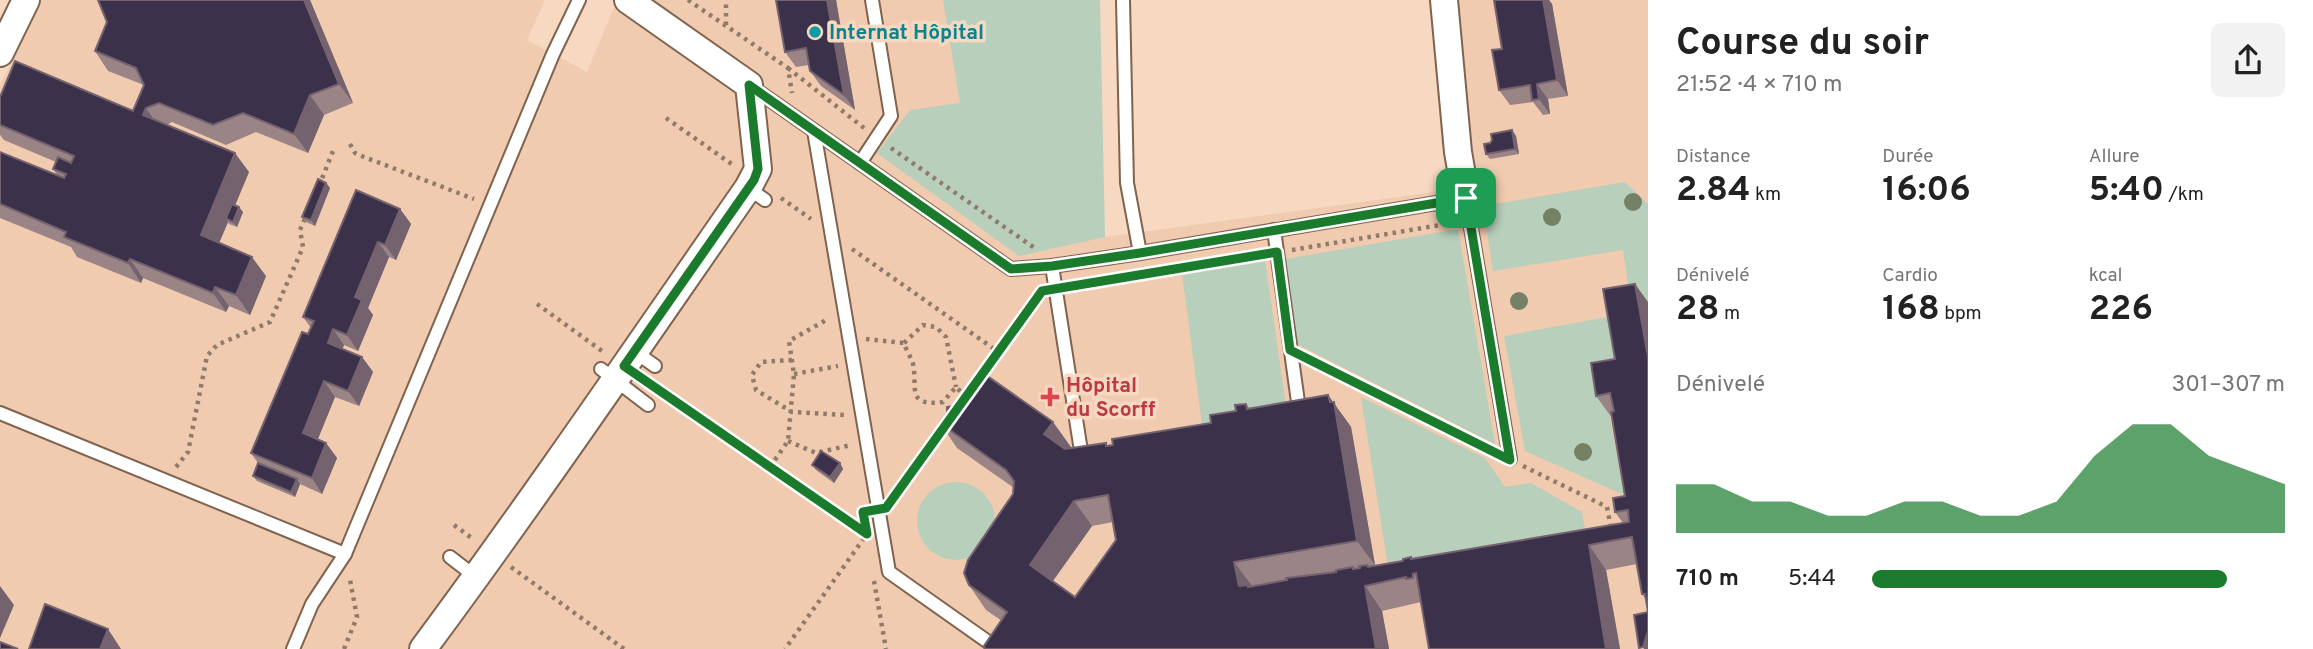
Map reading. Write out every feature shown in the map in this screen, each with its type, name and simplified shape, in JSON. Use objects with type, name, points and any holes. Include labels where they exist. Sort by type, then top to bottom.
[{"type":"street","points":[[0,53],[26,0]]},
{"type":"street","points":[[423,649],[626,366],[757,194],[758,169],[749,85],[628,0]]},
{"type":"street","points":[[1444,0],[1458,152],[1468,209]]},
{"type":"lane","points":[[293,649],[312,604],[345,554],[553,54],[579,0]]},
{"type":"lane","points":[[860,163],[891,117],[872,0]]},
{"type":"lane","points":[[1123,0],[1127,183],[1140,253]]},
{"type":"lane","points":[[749,85],[1011,269],[1047,267],[1274,230],[1468,209],[1510,460]]},
{"type":"lane","points":[[814,131],[889,572],[998,649]]},
{"type":"lane","points":[[1274,230],[1299,409]]},
{"type":"lane","points":[[1047,267],[1056,289],[1081,451]]},
{"type":"lane","points":[[626,366],[648,405]]},
{"type":"lane","points":[[0,413],[345,554]]},
{"type":"lane","points":[[450,557],[477,577]]},
{"type":"path","points":[[688,0],[788,68],[877,138],[1038,250],[1047,267]]},
{"type":"path","points":[[726,0],[726,26]]},
{"type":"path","points":[[788,68],[797,119]]},
{"type":"path","points":[[350,144],[355,153],[363,157],[491,206]]},
{"type":"path","points":[[314,196],[333,151]]},
{"type":"path","points":[[169,482],[174,470],[188,452],[207,356],[217,345],[270,322],[303,247],[300,230],[310,207]]},
{"type":"path","points":[[811,208],[813,221]]},
{"type":"path","points":[[973,385],[1042,291],[1277,252],[1468,209]]},
{"type":"path","points":[[537,304],[626,366]]},
{"type":"path","points":[[827,306],[832,331]]},
{"type":"path","points":[[770,467],[789,441],[794,374],[789,341],[830,319]]},
{"type":"path","points":[[849,337],[904,343],[923,325],[936,327],[946,337],[956,387],[965,396],[957,407]]},
{"type":"path","points":[[904,343],[913,364],[913,391],[918,399],[926,403],[943,402],[956,387]]},
{"type":"path","points":[[1290,350],[1607,508],[1611,528]]},
{"type":"path","points":[[836,354],[840,379]]},
{"type":"path","points":[[792,360],[761,362],[752,375],[756,390],[792,412],[846,415]]},
{"type":"path","points":[[794,374],[838,366]]},
{"type":"path","points":[[658,389],[867,534]]},
{"type":"path","points":[[844,403],[848,425]]},
{"type":"path","points":[[869,545],[863,512],[886,508],[949,419]]},
{"type":"path","points":[[849,435],[853,458]]},
{"type":"path","points":[[789,441],[816,453],[851,444]]},
{"type":"path","points":[[454,525],[624,649]]},
{"type":"path","points":[[785,649],[867,534]]},
{"type":"path","points":[[344,649],[358,617],[345,554]]},
{"type":"path","points":[[872,569],[886,649]]},
{"type":"shaded area","name":"Hôpital du Scorff","points":[[41,0],[545,0],[527,40],[587,72],[617,0],[1066,0],[1105,237],[1450,190],[1441,140],[1462,129],[1454,0],[1648,0],[1648,649],[0,649],[0,85]]},
{"type":"green space","points":[[943,0],[1100,0],[1105,237],[1019,256],[877,153],[910,110],[960,103]]},
{"type":"green space","points":[[1625,182],[1648,204],[1648,309],[1632,312],[1623,250],[1493,271],[1483,206]]},
{"type":"green space","points":[[1458,229],[1495,444],[1297,344],[1286,259]]},
{"type":"green space","points":[[1265,260],[1288,420],[1203,432],[1182,274]]},
{"type":"green space","points":[[1618,315],[1626,369],[1602,373],[1624,495],[1525,451],[1504,336]]},
{"type":"green space","points":[[1361,397],[1485,458],[1505,487],[1531,483],[1582,512],[1588,549],[1390,579]]},
{"type":"green space","points":[[956,482],[971,485],[983,494],[992,506],[995,521],[992,536],[983,548],[971,557],[956,560],[941,557],[929,548],[920,536],[917,521],[920,506],[929,494],[941,485]]},
{"type":"building","points":[[98,0],[304,0],[339,84],[310,95],[294,134],[243,113],[213,125],[159,103],[146,108],[143,115],[235,153],[201,235],[252,257],[236,295],[215,287],[213,293],[130,259],[128,263],[64,237],[66,232],[0,204],[0,152],[64,178],[66,174],[53,169],[58,157],[71,163],[74,156],[0,125],[0,97],[15,61],[133,111],[144,85],[136,68],[95,51],[107,22]]},
{"type":"building","name":"Internat Hôpital","points":[[776,0],[827,0],[844,95],[810,71],[806,48],[785,52]]},
{"type":"building","points":[[1494,0],[1543,0],[1557,80],[1537,84],[1539,99],[1532,100],[1530,85],[1499,90],[1492,50],[1502,49]]},
{"type":"building","points":[[1512,130],[1515,149],[1486,154],[1484,144],[1490,143],[1491,134]]},
{"type":"building","points":[[318,179],[326,183],[311,220],[302,217]]},
{"type":"building","points":[[356,190],[400,209],[385,245],[378,242],[355,297],[362,300],[347,335],[333,329],[328,343],[362,357],[348,391],[324,381],[303,433],[326,443],[312,478],[251,453],[302,332],[308,334],[314,321],[303,317]]},
{"type":"building","points":[[232,204],[239,207],[233,222],[226,218]]},
{"type":"building","points":[[1635,284],[1648,357],[1648,612],[1645,594],[1642,594],[1632,537],[1589,545],[1606,649],[1429,649],[1416,573],[1413,578],[1406,577],[1365,586],[1376,649],[985,649],[984,646],[1007,612],[969,585],[964,573],[968,560],[1013,494],[1014,481],[1006,470],[940,423],[947,413],[947,407],[952,406],[961,413],[965,408],[958,402],[980,371],[1053,422],[1044,434],[1065,449],[1106,443],[1106,446],[1113,445],[1112,439],[1211,423],[1210,415],[1236,411],[1235,405],[1246,404],[1247,409],[1328,395],[1330,402],[1334,402],[1357,541],[1234,562],[1239,586],[1248,587],[1287,580],[1286,578],[1360,568],[1359,566],[1368,567],[1411,557],[1629,522],[1628,510],[1615,512],[1613,498],[1625,496],[1610,393],[1596,396],[1591,363],[1615,359],[1603,289]],"holes":[[[1108,495],[1116,540],[1075,597],[1030,565],[1074,501]]]},
{"type":"building","points":[[821,451],[840,463],[830,477],[812,465]]},
{"type":"building","points":[[258,463],[297,479],[291,492],[253,476]]},
{"type":"building","points":[[45,604],[108,629],[100,649],[29,649]]},
{"type":"building","points":[[1648,612],[1648,631],[1643,647],[1639,648],[1634,615]]},
{"type":"building","points":[[0,642],[18,649],[0,649]]},
{"type":"place","name":"Internat Hôpital","points":[[815,32]]},
{"type":"place","name":"Hôpital du Scorff","points":[[1050,397]]},
{"type":"route","points":[[749,85],[1011,269],[1140,253],[1466,198],[1510,460],[1290,350],[1277,252],[1042,291],[886,508],[863,512],[867,534],[624,366],[754,180],[758,169],[749,85]]}]
